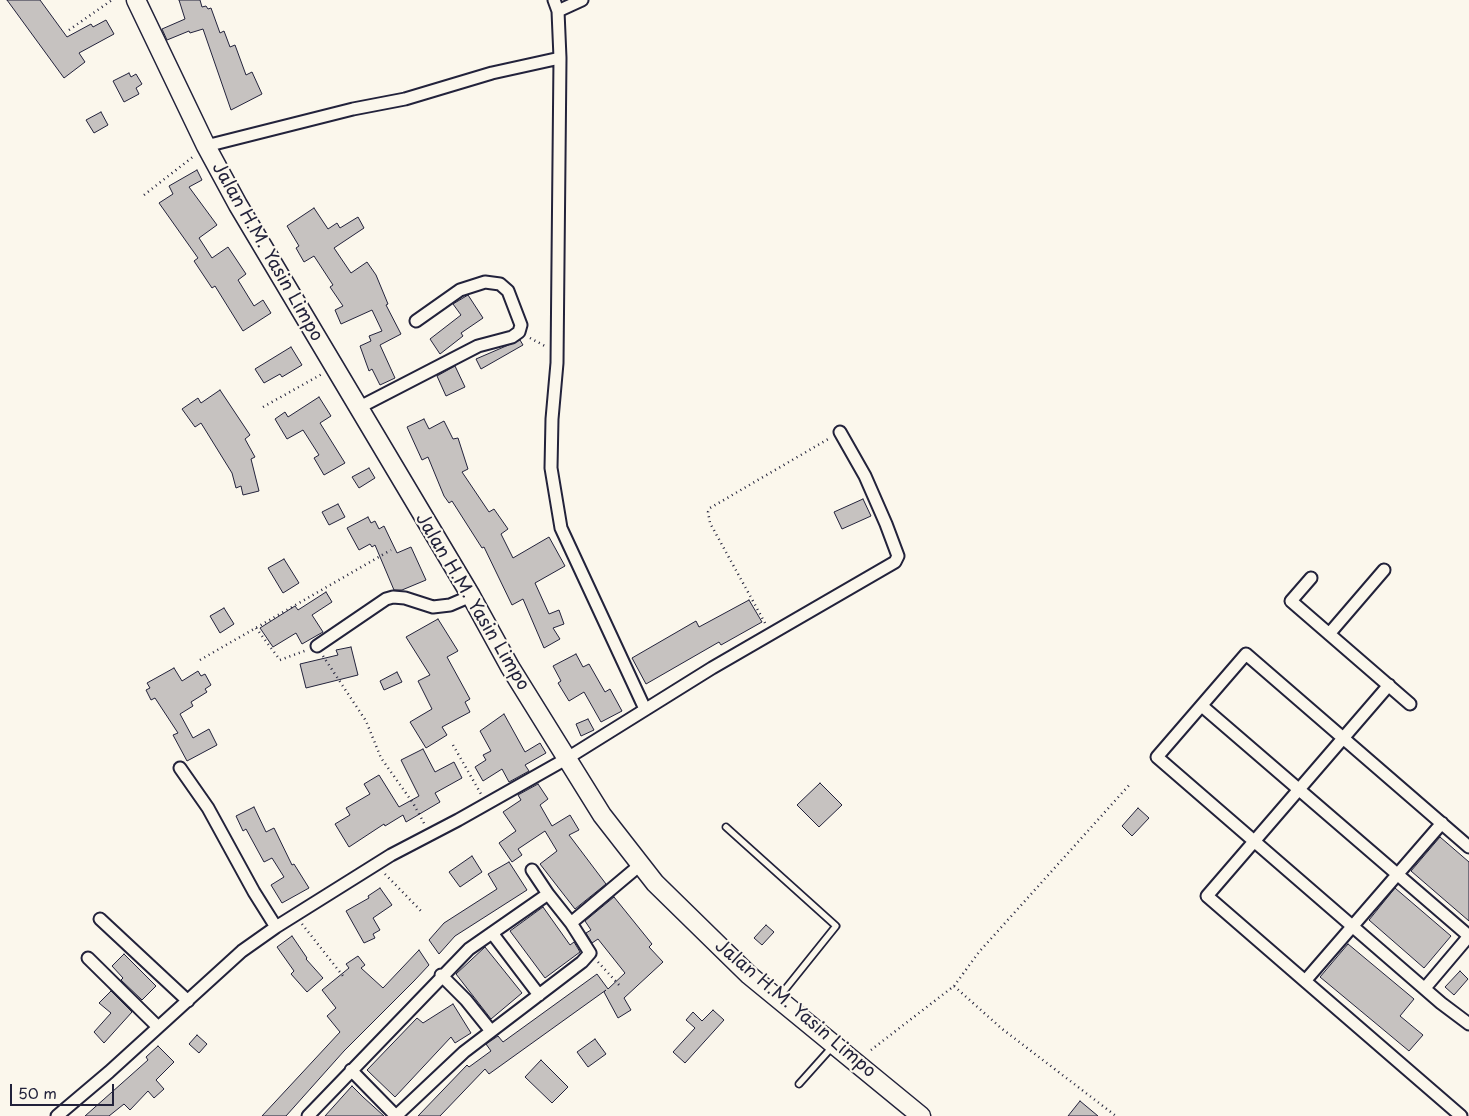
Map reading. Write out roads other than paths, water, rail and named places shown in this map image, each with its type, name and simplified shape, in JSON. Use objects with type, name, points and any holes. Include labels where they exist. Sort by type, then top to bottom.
[{"type":"main road","name":"Jalan H.M. Yasin Limpo","points":[[136,0],[206,146],[238,205],[566,759],[602,815],[640,865],[667,896],[749,975],[921,1116]]},
{"type":"street","points":[[582,0],[556,6],[560,58],[557,363],[552,419],[551,468],[560,528],[645,708]]},
{"type":"street","points":[[206,146],[353,109],[405,99],[492,73],[560,58]]},
{"type":"street","points":[[358,408],[478,346],[520,332],[521,325],[508,291],[492,282],[472,285],[460,290],[416,321]]},
{"type":"street","points":[[57,1116],[242,951],[276,927],[391,855],[566,759],[645,708],[898,559],[865,476],[840,432]]},
{"type":"street","points":[[1329,634],[1384,570]]},
{"type":"street","points":[[1311,578],[1291,601],[1410,704]]},
{"type":"street","points":[[317,646],[393,597],[405,598],[433,606],[450,605],[471,596]]},
{"type":"street","points":[[1469,846],[1246,654],[1157,757],[1469,1024]]},
{"type":"street","points":[[1389,685],[1206,896],[1461,1116]]},
{"type":"street","points":[[1202,706],[1469,936],[1425,988]]},
{"type":"street","points":[[180,768],[208,808],[254,892],[276,927]]},
{"type":"street","points":[[1305,981],[1442,823]]},
{"type":"street","points":[[571,923],[640,865]]},
{"type":"street","points":[[351,1070],[396,1116],[464,1052],[582,962],[590,953],[571,923],[532,870]]},
{"type":"street","points":[[308,1116],[441,975],[469,949],[548,894]]},
{"type":"street","points":[[100,919],[188,1001]]},
{"type":"street","points":[[492,933],[539,995]]},
{"type":"street","points":[[88,958],[158,1027]]},
{"type":"street","points":[[441,975],[466,1000],[491,1031]]},
{"type":"lane","points":[[726,827],[836,926],[778,998]]},
{"type":"lane","points":[[799,1084],[834,1044]]}]
